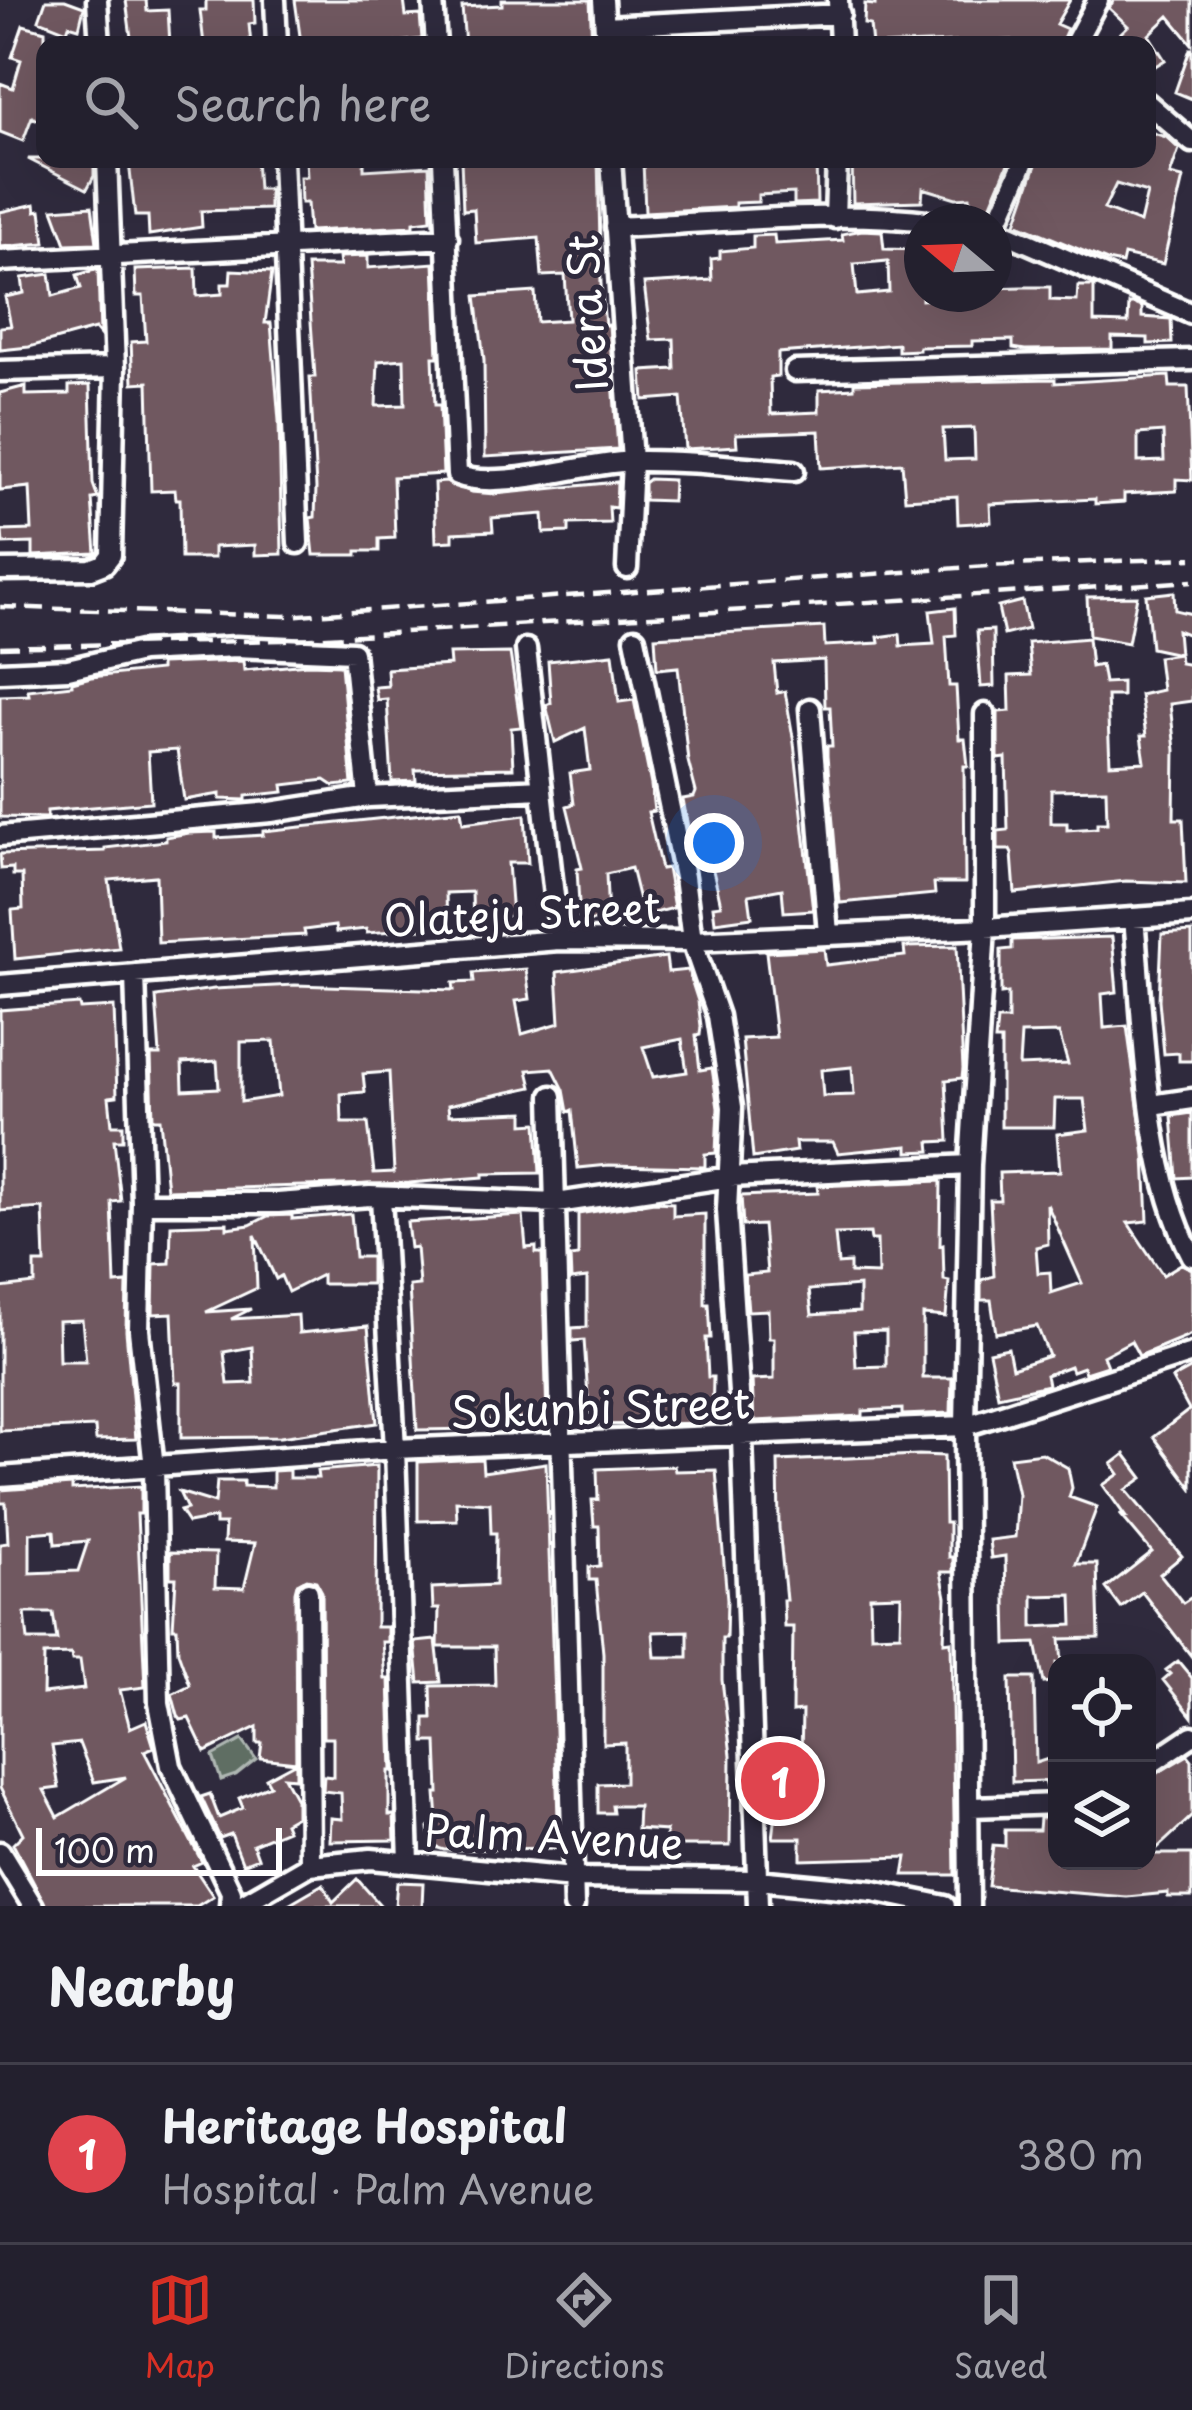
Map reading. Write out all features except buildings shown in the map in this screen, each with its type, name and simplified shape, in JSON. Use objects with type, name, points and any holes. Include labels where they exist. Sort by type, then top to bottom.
[{"type":"street","points":[[97,0],[99,36]]},
{"type":"street","points":[[275,0],[277,36]]},
{"type":"street","points":[[433,0],[435,36]]},
{"type":"street","points":[[604,0],[606,36],[839,7]]},
{"type":"street","points":[[1081,36],[1099,0]]},
{"type":"street","points":[[1156,111],[1192,142]]},
{"type":"street","points":[[0,570],[91,569],[111,555],[115,368],[107,168]]},
{"type":"street","points":[[282,168],[298,543]]},
{"type":"street","points":[[444,168],[457,475],[518,477],[632,461],[794,471]]},
{"type":"street","name":"Idera St","points":[[612,168],[632,461],[627,568]]},
{"type":"street","points":[[836,218],[837,168]]},
{"type":"street","points":[[1005,204],[1021,168]]},
{"type":"street","points":[[616,227],[904,218]]},
{"type":"street","points":[[1012,236],[1192,314]]},
{"type":"street","points":[[0,261],[448,238]]},
{"type":"street","points":[[795,371],[1192,360]]},
{"type":"street","points":[[0,371],[115,368]]},
{"type":"street","points":[[635,638],[684,877],[692,940],[722,1039],[732,1107],[727,1210],[742,1438],[758,1906]]},
{"type":"street","points":[[0,671],[68,669],[141,652],[236,647],[353,652],[368,797]]},
{"type":"street","points":[[526,649],[559,940]]},
{"type":"street","points":[[810,710],[828,934]]},
{"type":"street","points":[[969,1906],[965,1426],[970,1165],[985,928],[985,714]]},
{"type":"street","points":[[0,836],[271,812],[368,797],[542,789]]},
{"type":"street","name":"Olateju Street","points":[[1,985],[559,940],[692,940],[985,928],[1192,914]]},
{"type":"street","points":[[1134,918],[1152,1105],[1173,1220],[1192,1256]]},
{"type":"street","points":[[0,968],[1,985]]},
{"type":"street","points":[[135,974],[142,1203],[139,1330],[154,1468],[159,1703],[171,1766],[235,1906]]},
{"type":"street","points":[[552,1096],[574,1906]]},
{"type":"street","points":[[1152,1105],[1192,1099]]},
{"type":"street","points":[[142,1203],[381,1197],[557,1203],[730,1177],[970,1165]]},
{"type":"street","points":[[381,1197],[409,1862]]},
{"type":"street","name":"Sokunbi Street","points":[[0,1477],[562,1440],[742,1438],[965,1426],[1192,1353]]},
{"type":"street","points":[[308,1592],[310,1865]]},
{"type":"street","points":[[1153,1762],[1192,1736]]},
{"type":"street","points":[[970,1807],[1048,1804]]},
{"type":"street","points":[[0,1852],[33,1906]]},
{"type":"street","name":"Palm Avenue","points":[[235,1906],[310,1865],[370,1859],[573,1877],[757,1880],[873,1891],[945,1906]]},
{"type":"green space","points":[[242,1740],[256,1759],[221,1780],[213,1756]]},
{"type":"railway","points":[[0,607],[285,616],[987,566],[1192,558]]},
{"type":"railway","points":[[0,647],[283,640],[1192,581]]},
{"type":"place","name":"Heritage Hospital","points":[[780,1781]]}]
